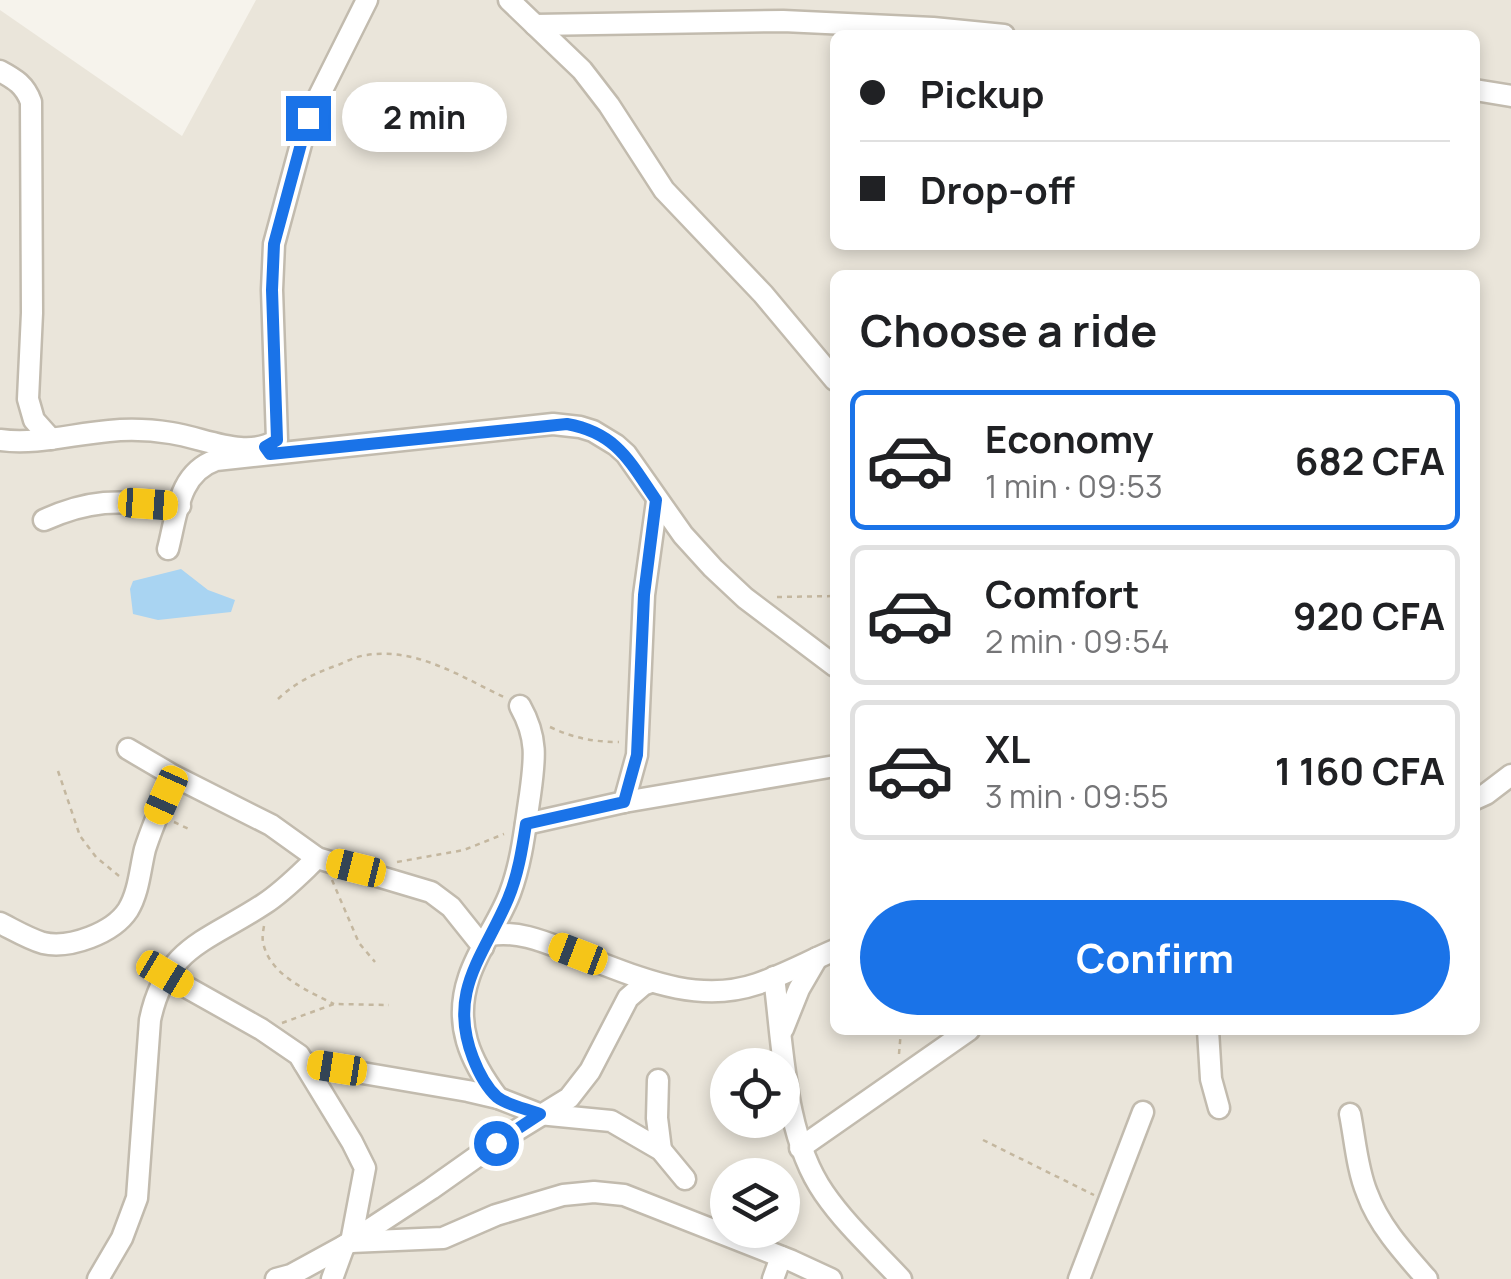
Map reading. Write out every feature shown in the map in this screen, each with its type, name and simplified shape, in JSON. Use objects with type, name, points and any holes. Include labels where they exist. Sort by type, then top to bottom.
[{"type":"street","points":[[268,451],[277,440],[274,244],[308,118],[367,0]]},
{"type":"street","points":[[508,0],[582,70],[664,190],[764,294],[830,374]]},
{"type":"street","points":[[535,25],[783,22],[953,30]]},
{"type":"street","points":[[0,71],[17,80],[32,102],[28,399],[34,420],[51,439]]},
{"type":"street","points":[[1480,91],[1511,96]]},
{"type":"street","points":[[168,549],[186,482],[207,463],[268,451],[567,424],[593,431],[626,454],[683,536],[712,568],[830,662]]},
{"type":"street","points":[[0,440],[51,439],[111,431],[169,432],[268,451]]},
{"type":"street","points":[[624,802],[636,765],[644,595],[656,500]]},
{"type":"street","points":[[44,520],[96,502],[180,506]]},
{"type":"street","points":[[498,1098],[478,1072],[466,1042],[463,1009],[469,976],[501,915],[516,874],[526,824],[535,761],[529,723],[520,706]]},
{"type":"street","points":[[128,749],[270,825],[320,859],[431,892],[487,941]]},
{"type":"street","points":[[526,824],[624,802],[830,767]]},
{"type":"street","points":[[1480,797],[1511,774]]},
{"type":"street","points":[[0,924],[41,943],[57,944],[73,942],[114,924],[128,909],[136,890],[150,835],[174,776]]},
{"type":"street","points":[[98,1279],[122,1238],[137,1198],[150,1020],[154,996],[165,974],[179,958],[275,897],[320,859]]},
{"type":"street","points":[[487,941],[512,934],[532,937],[651,982],[713,992],[754,985],[826,954]]},
{"type":"street","points":[[781,1036],[798,990],[826,954]]},
{"type":"street","points":[[165,974],[299,1055],[352,1142],[365,1168],[348,1244],[332,1279]]},
{"type":"street","points":[[774,977],[793,1122],[800,1148],[816,1181],[838,1212],[902,1279]]},
{"type":"street","points":[[284,1278],[348,1244],[569,1098],[581,1085],[628,998],[651,982]]},
{"type":"street","points":[[800,1148],[962,1035]]},
{"type":"street","points":[[1208,1035],[1211,1079],[1219,1108]]},
{"type":"street","points":[[304,1063],[438,1085],[498,1098],[540,1114],[610,1121],[661,1150],[685,1179]]},
{"type":"street","points":[[658,1080],[661,1150]]},
{"type":"street","points":[[1079,1279],[1143,1112]]},
{"type":"street","points":[[1350,1114],[1366,1191],[1382,1224],[1427,1279]]},
{"type":"street","points":[[348,1244],[443,1238],[521,1207],[563,1195],[594,1192],[624,1196],[788,1266],[831,1279]]},
{"type":"street","points":[[774,1279],[788,1266]]},
{"type":"path","points":[[745,598],[830,596]]},
{"type":"path","points":[[278,699],[309,676],[364,655],[384,654],[424,660],[520,706],[567,735],[600,742],[638,741]]},
{"type":"path","points":[[58,771],[86,847],[136,890]]},
{"type":"path","points":[[392,862],[464,850],[526,824]]},
{"type":"path","points":[[320,859],[359,943],[375,962]]},
{"type":"path","points":[[275,897],[264,920],[263,943],[273,964],[298,986],[334,1004]]},
{"type":"path","points":[[256,1026],[286,1022],[334,1004],[389,1005]]},
{"type":"path","points":[[897,1081],[900,1035]]},
{"type":"path","points":[[983,1140],[1109,1202]]},
{"type":"shaded area","points":[[256,0],[1511,0],[1511,1279],[0,1279],[0,10],[182,136]]},
{"type":"water","points":[[181,569],[208,590],[235,600],[231,612],[158,620],[133,614],[133,581]]},
{"type":"route","points":[[308,118],[274,244],[277,440],[265,447],[270,454],[567,424],[593,431],[616,445],[656,500],[644,595],[636,765],[624,802],[526,824],[522,854],[509,895],[469,976],[463,1009],[466,1042],[478,1072],[498,1098],[540,1114],[496,1143]]}]
